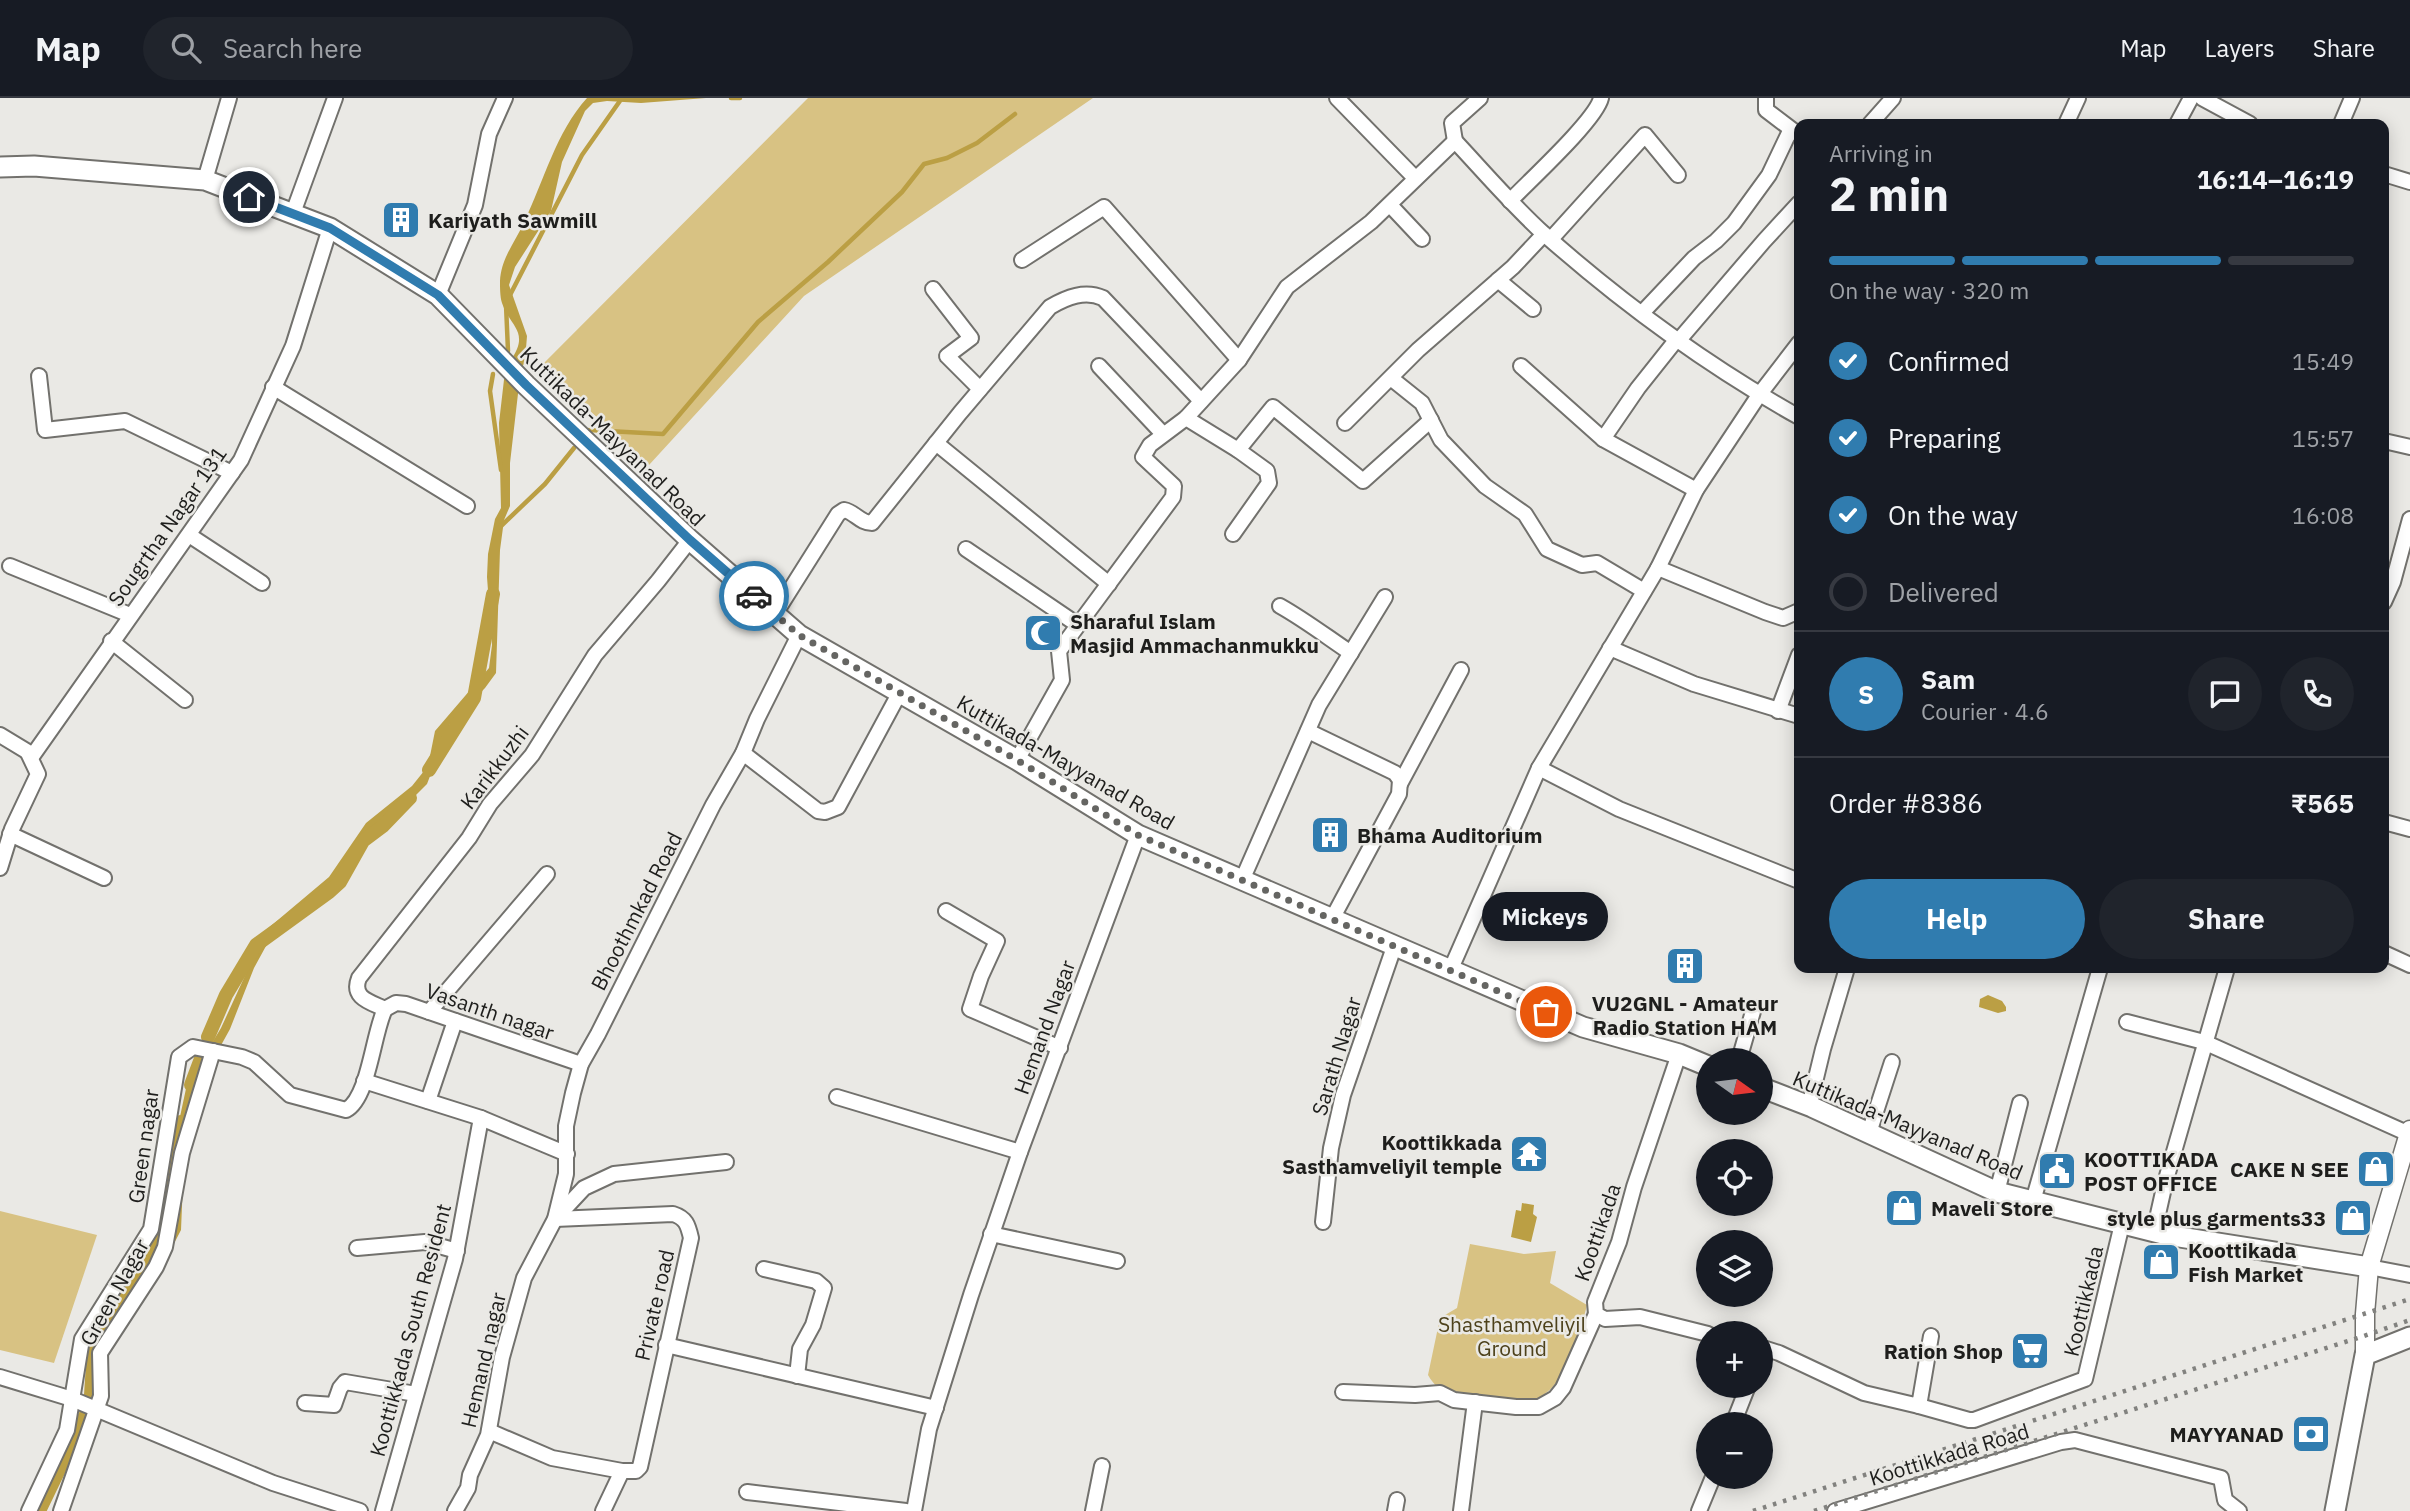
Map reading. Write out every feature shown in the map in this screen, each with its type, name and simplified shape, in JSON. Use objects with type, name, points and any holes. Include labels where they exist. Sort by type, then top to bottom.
[{"type":"main road","name":"Kuttikada-Mayyanad Road","points":[[0,167],[34,166],[205,180],[330,228],[438,295],[491,351],[690,540],[799,635],[1017,760],[1138,835],[1243,878],[1394,947],[1583,1027],[1696,1061]]},
{"type":"main road","name":"Kuttikada-Mayyanad Road","points":[[1773,1092],[1997,1192],[2154,1232],[2369,1267]]},
{"type":"main road","points":[[2335,1511],[2365,1355],[2410,1337]]},
{"type":"street","points":[[205,180],[229,98]]},
{"type":"street","points":[[293,213],[335,98]]},
{"type":"street","points":[[438,295],[475,205],[489,134],[505,98]]},
{"type":"street","points":[[1337,98],[1415,178]]},
{"type":"street","points":[[1480,98],[1452,123],[1455,141],[1510,201],[1547,237],[1642,313],[1759,395],[1794,414]]},
{"type":"street","points":[[1510,201],[1583,126],[1600,105],[1601,98]]},
{"type":"street","points":[[1874,119],[1893,98]]},
{"type":"street","points":[[2068,119],[2078,98]]},
{"type":"street","points":[[2180,119],[2191,98]]},
{"type":"street","points":[[2202,98],[2241,119]]},
{"type":"street","points":[[2343,119],[2352,98]]},
{"type":"street","points":[[1642,313],[1695,258],[1734,223],[1769,175],[1794,134],[1770,102]]},
{"type":"street","points":[[1345,423],[1392,379],[1418,350],[1547,237],[1645,135],[1678,175]]},
{"type":"street","points":[[1017,760],[1062,680],[1059,651],[1172,497],[1174,486],[1143,457],[1150,445],[1186,418],[1239,360],[1287,288],[1390,205],[1455,141]]},
{"type":"street","points":[[2389,176],[2410,182]]},
{"type":"street","points":[[1390,205],[1422,239]]},
{"type":"street","points":[[1022,260],[1104,207],[1239,360]]},
{"type":"street","points":[[1603,439],[1638,388],[1678,339],[1794,208]]},
{"type":"street","name":"Sougrtha Nagar 131","points":[[33,755],[241,460],[293,346],[330,228]]},
{"type":"street","points":[[1498,280],[1533,309]]},
{"type":"street","points":[[933,289],[971,338],[947,356],[980,389]]},
{"type":"street","points":[[775,614],[838,514],[844,510],[850,511],[866,523],[872,523],[980,389],[1050,307],[1061,300],[1086,293],[1095,294],[1110,303],[1201,401]]},
{"type":"street","points":[[1450,971],[1539,768],[1658,568],[1696,490],[1759,395],[1794,350]]},
{"type":"street","points":[[1099,366],[1163,434]]},
{"type":"street","points":[[1521,366],[1603,439],[1696,490]]},
{"type":"street","points":[[39,376],[45,430],[125,421],[232,473]]},
{"type":"street","points":[[1392,379],[1422,403],[1441,440],[1485,486],[1525,514],[1547,549],[1582,565],[1597,563],[1644,591]]},
{"type":"street","points":[[273,387],[467,506]]},
{"type":"street","points":[[1238,450],[1273,407],[1363,481],[1431,420]]},
{"type":"street","points":[[1186,418],[1267,471],[1269,483],[1233,534]]},
{"type":"street","points":[[2389,442],[2410,447]]},
{"type":"street","points":[[936,443],[1109,584]]},
{"type":"street","points":[[2389,591],[2410,519]]},
{"type":"street","points":[[189,535],[262,583]]},
{"type":"street","name":"Karikkuzhi","points":[[386,1009],[363,1000],[357,994],[355,986],[359,978],[468,838],[504,787],[532,755],[596,655],[690,540]]},
{"type":"street","points":[[966,549],[1078,625]]},
{"type":"street","points":[[10,566],[130,615]]},
{"type":"street","points":[[1658,568],[1783,618],[1794,613]]},
{"type":"street","points":[[1243,878],[1319,705],[1385,597]]},
{"type":"street","points":[[1280,606],[1305,620],[1351,653]]},
{"type":"street","name":"Bhoothmkad Road","points":[[555,1219],[566,1174],[566,1126],[581,1063],[713,805],[743,753],[799,635]]},
{"type":"street","points":[[111,641],[185,700]]},
{"type":"street","points":[[1610,648],[1694,684],[1794,715]]},
{"type":"street","points":[[1778,711],[1794,668]]},
{"type":"street","points":[[1400,784],[1461,670]]},
{"type":"street","points":[[743,753],[818,811],[832,810],[838,807],[900,692]]},
{"type":"street","points":[[1308,731],[1399,776],[1399,794],[1332,919]]},
{"type":"street","points":[[0,735],[33,755]]},
{"type":"street","points":[[0,868],[10,834],[38,774],[28,753],[33,755]]},
{"type":"street","points":[[1539,768],[1619,808],[1794,879]]},
{"type":"street","points":[[2389,823],[2410,829]]},
{"type":"street","points":[[10,834],[104,878]]},
{"type":"street","name":"Hemand Nagar","points":[[914,1511],[929,1429],[992,1234],[1138,835]]},
{"type":"street","points":[[429,1012],[547,874]]},
{"type":"street","points":[[946,911],[997,941],[970,1009],[1060,1048]]},
{"type":"street","name":"Sarath Nagar","points":[[1323,1222],[1331,1148],[1343,1096],[1394,947]]},
{"type":"street","points":[[2389,955],[2410,965]]},
{"type":"street","points":[[1810,1107],[1823,1049],[1846,973]]},
{"type":"street","points":[[2034,1201],[2099,973]]},
{"type":"street","points":[[2154,1232],[2204,1042],[2225,973]]},
{"type":"street","name":"Vasanth nagar","points":[[386,1009],[396,1003],[429,1012],[581,1063]]},
{"type":"street","points":[[1742,1048],[1754,1008]]},
{"type":"street","name":"Green nagar","points":[[29,1511],[66,1430],[82,1339],[151,1229],[179,1057],[194,1047],[242,1057],[254,1062],[290,1095],[337,1110],[346,1110],[353,1107],[364,1081],[380,1019],[386,1009]]},
{"type":"street","points":[[428,1101],[455,1021]]},
{"type":"street","points":[[2127,1022],[2204,1042],[2409,1132],[2369,1267],[2365,1355]]},
{"type":"street","name":"Green Nagar","points":[[61,1511],[98,1409],[101,1396],[100,1353],[156,1267],[165,1247],[182,1153],[213,1051]]},
{"type":"street","name":"Koottikada","points":[[1679,1054],[1634,1187],[1619,1242],[1595,1302],[1596,1314],[1605,1319],[1640,1317],[1696,1331]]},
{"type":"street","points":[[1869,1133],[1892,1062]]},
{"type":"street","points":[[364,1081],[481,1118],[567,1154]]},
{"type":"street","points":[[837,1097],[1020,1152]]},
{"type":"street","points":[[1997,1192],[2020,1103]]},
{"type":"street","name":"Koottikkada South Resident","points":[[383,1511],[457,1251],[481,1118]]},
{"type":"street","points":[[555,1219],[584,1188],[614,1174],[726,1161]]},
{"type":"street","name":"Private road","points":[[555,1219],[665,1213],[680,1216],[688,1224],[691,1238],[640,1467],[636,1471],[622,1471],[603,1511]]},
{"type":"street","name":"Hemand nagar","points":[[455,1511],[468,1488],[470,1475],[489,1432],[498,1376],[524,1278],[555,1219]]},
{"type":"street","name":"Koottikkada","points":[[1919,1406],[1974,1420],[2085,1379],[2123,1224]]},
{"type":"street","points":[[992,1234],[1117,1261]]},
{"type":"street","points":[[358,1248],[425,1242],[457,1251]]},
{"type":"street","points":[[2369,1267],[2410,1275]]},
{"type":"street","points":[[764,1269],[816,1281],[824,1288],[813,1325],[800,1349],[797,1376]]},
{"type":"street","points":[[1343,1392],[1415,1395],[1440,1393],[1454,1401],[1539,1407],[1555,1398],[1563,1388],[1596,1314]]},
{"type":"street","points":[[1773,1352],[1864,1393],[1919,1406],[1931,1336]]},
{"type":"street","points":[[666,1345],[936,1408]]},
{"type":"street","points":[[0,1377],[72,1399],[273,1483],[360,1511]]},
{"type":"street","points":[[305,1403],[334,1405],[345,1382],[416,1394]]},
{"type":"street","points":[[1461,1511],[1475,1402]]},
{"type":"street","points":[[489,1432],[552,1458],[622,1471]]},
{"type":"street","name":"Koottikkada Road","points":[[1835,1511],[2075,1440],[2221,1478],[2225,1500],[2239,1511]]},
{"type":"street","points":[[1093,1511],[1101,1466]]},
{"type":"street","points":[[1699,1511],[1708,1489]]},
{"type":"street","points":[[747,1492],[906,1511]]},
{"type":"green space","points":[[808,98],[1093,98],[804,296],[649,465],[541,366]]},
{"type":"green space","points":[[0,1211],[97,1235],[54,1363],[0,1350]]},
{"type":"green space","name":"Shasthamveliyil Ground","points":[[1470,1244],[1524,1254],[1556,1251],[1550,1283],[1587,1305],[1566,1368],[1546,1393],[1533,1400],[1516,1402],[1499,1397],[1448,1392],[1437,1387],[1428,1375],[1440,1318],[1457,1308]]},
{"type":"shaded area","points":[[587,98],[706,98],[641,103],[607,101],[593,103],[585,111],[562,162],[551,211],[515,267],[509,285],[527,336],[525,361],[521,370],[510,361],[519,343],[519,336],[502,303],[501,273],[559,141],[576,111]]},
{"type":"shaded area","points":[[505,371],[519,385],[510,463],[510,506],[504,520],[500,550],[496,673],[450,724],[427,784],[378,826],[355,854],[338,882],[279,930],[266,946],[254,968],[230,1029],[214,1058],[184,1158],[181,1230],[147,1296],[108,1351],[90,1411],[94,1349],[139,1292],[166,1243],[178,1126],[187,1084],[221,1028],[266,930],[329,877],[366,823],[412,786],[428,766],[435,731],[489,668],[492,645],[488,554],[495,519],[501,508],[499,423]]},
{"type":"shaded area","points":[[1988,995],[2002,1001],[2006,1011],[1998,1013],[1979,1007],[1980,999]]},
{"type":"shaded area","points":[[1522,1203],[1534,1205],[1533,1214],[1537,1217],[1531,1242],[1511,1237],[1516,1210],[1521,1211]]},
{"type":"waterway","points":[[509,297],[582,155],[622,98],[634,98]]},
{"type":"waterway","points":[[731,98],[740,98]]},
{"type":"waterway","points":[[589,430],[663,434],[758,322],[828,262],[902,192],[924,164],[947,158],[977,143],[1015,114]]},
{"type":"waterway","points":[[506,305],[508,351]]},
{"type":"waterway","points":[[493,374],[490,391],[501,470]]},
{"type":"waterway","points":[[500,527],[545,484],[574,448]]},
{"type":"waterway","points":[[429,770],[474,698],[493,594]]},
{"type":"waterway","points":[[208,1037],[226,995],[256,945],[340,882],[363,841],[383,826],[410,798]]},
{"type":"waterway","points":[[191,1085],[202,1056]]},
{"type":"waterway","points":[[91,1395],[95,1333],[149,1261],[162,1230],[181,1122]]},
{"type":"waterway","points":[[39,1511],[85,1416]]},
{"type":"railway","points":[[1753,1511],[2410,1299]]},
{"type":"railway","points":[[1814,1511],[2410,1320]]},
{"type":"way so far","points":[[754,596],[799,635],[1017,760],[1138,835],[1243,878],[1546,1012]]},
{"type":"place","name":"Kariyath Sawmill","points":[[401,220]]},
{"type":"place","name":"Sharaful Islam Masjid Ammachanmukku","points":[[1043,633]]},
{"type":"place","name":"Bhama Auditorium","points":[[1330,835]]},
{"type":"place","name":"VU2GNL - Amateur Radio Station HAM","points":[[1685,966]]},
{"type":"place","name":"Mickeys","points":[[1546,1012]]},
{"type":"place","name":"Koottikkada Sasthamveliyil temple","points":[[1529,1154]]},
{"type":"place","name":"CAKE N SEE","points":[[2376,1169]]},
{"type":"place","name":"KOOTTIKADA POST OFFICE","points":[[2057,1171]]},
{"type":"place","name":"Maveli Store","points":[[1904,1208]]},
{"type":"place","name":"style plus garments33","points":[[2353,1218]]},
{"type":"place","name":"Koottikada Fish Market","points":[[2161,1262]]},
{"type":"place","name":"Ration Shop","points":[[2030,1351]]},
{"type":"place","name":"MAYYANAD","points":[[2311,1434]]},
{"type":"route","points":[[249,197],[330,228],[438,295],[526,385],[690,540],[754,596]]}]
